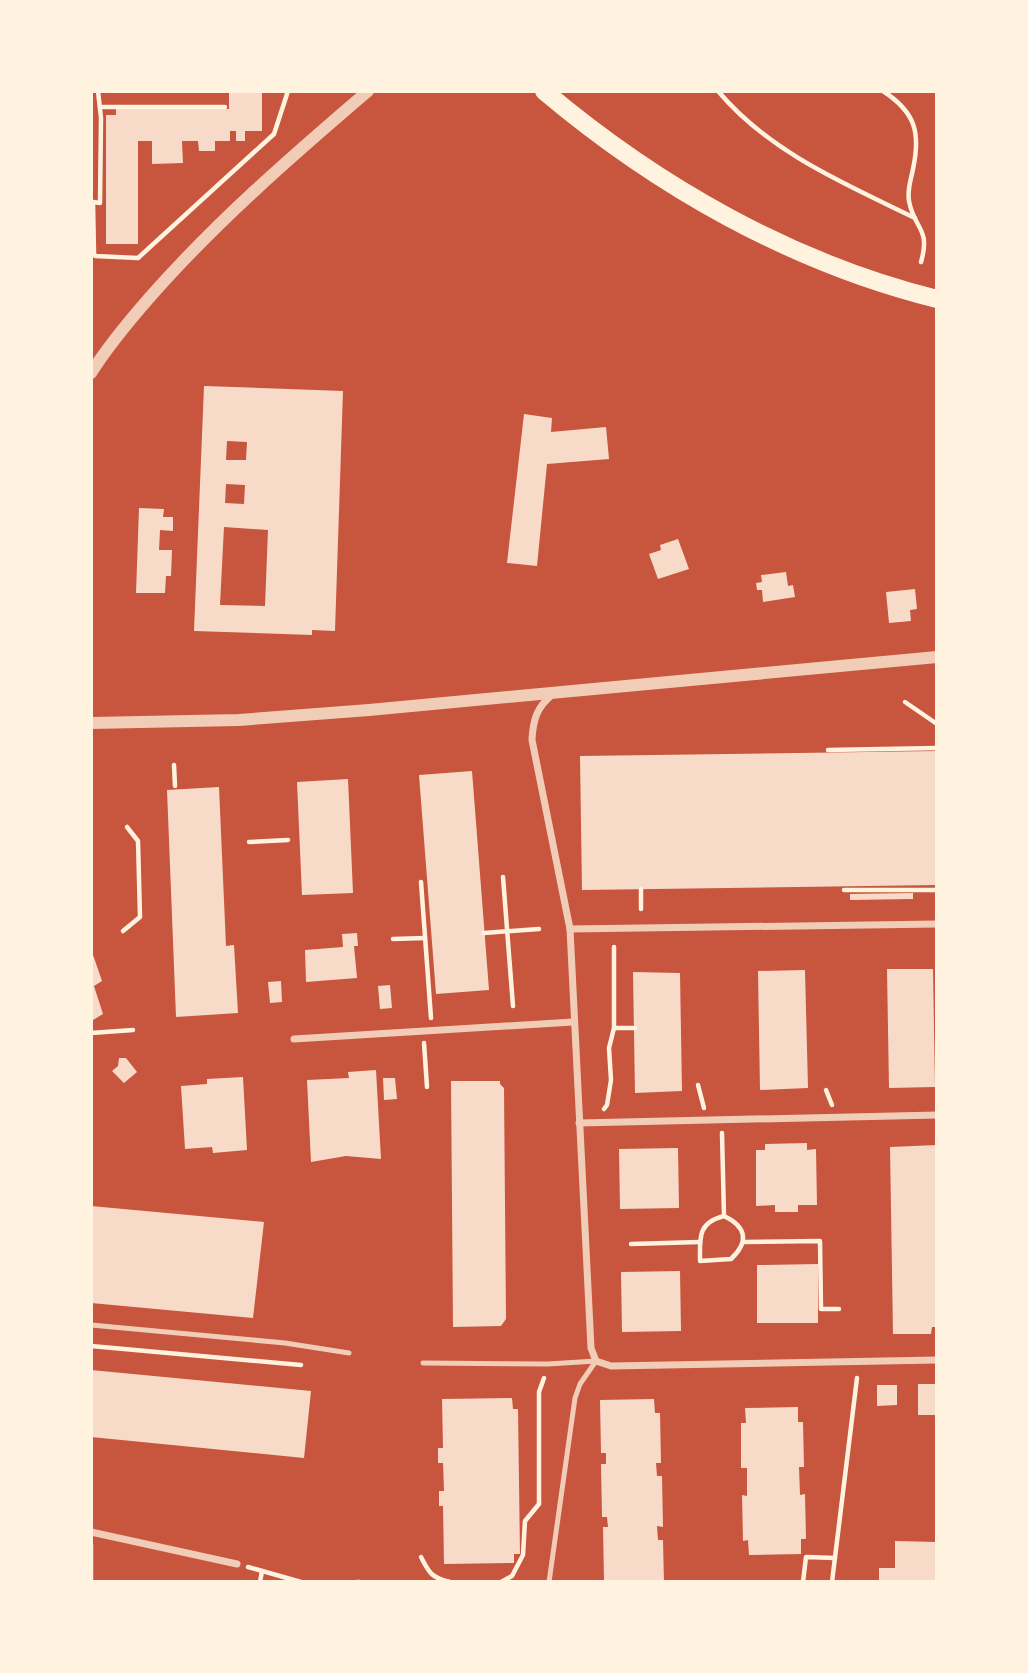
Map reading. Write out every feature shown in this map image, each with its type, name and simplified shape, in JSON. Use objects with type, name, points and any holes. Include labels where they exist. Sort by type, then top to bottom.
[{"type":"main road","points":[[544,91],[636,161],[761,234],[872,281],[937,299]]},
{"type":"street","points":[[91,373],[135,315],[178,265],[266,181],[368,91]]},
{"type":"street","points":[[91,723],[239,719],[554,694],[937,657]]},
{"type":"street","points":[[554,694],[542,704],[533,721],[532,740],[570,929],[591,1348],[596,1361],[611,1366],[937,1360]]},
{"type":"street","points":[[570,929],[937,923]]},
{"type":"street","points":[[294,1039],[573,1022]]},
{"type":"street","points":[[579,1123],[937,1115]]},
{"type":"street","points":[[91,1532],[237,1564]]},
{"type":"lane","points":[[91,1325],[285,1343],[349,1353]]},
{"type":"lane","points":[[423,1363],[548,1364],[596,1361]]},
{"type":"lane","points":[[550,1582],[575,1398],[580,1384],[596,1361]]},
{"type":"path","points":[[98,91],[100,203],[93,202],[94,253],[95,256],[138,258],[274,134],[288,91]]},
{"type":"path","points":[[718,91],[735,111],[785,150],[915,218]]},
{"type":"path","points":[[883,91],[906,109],[913,121],[916,145],[908,190],[915,218],[924,232],[926,245],[921,262]]},
{"type":"path","points":[[100,107],[225,107]]},
{"type":"path","points":[[905,702],[937,724]]},
{"type":"path","points":[[828,750],[937,748]]},
{"type":"path","points":[[174,765],[175,786]]},
{"type":"path","points":[[123,931],[140,917],[138,841],[127,827]]},
{"type":"path","points":[[249,842],[288,840]]},
{"type":"path","points":[[503,877],[513,1006]]},
{"type":"path","points":[[421,882],[428,1030],[425,1072],[427,1087]]},
{"type":"path","points":[[640,889],[641,909]]},
{"type":"path","points":[[844,890],[937,890]]},
{"type":"path","points":[[484,933],[539,929]]},
{"type":"path","points":[[393,939],[425,938]]},
{"type":"path","points":[[592,1111],[602,1111],[607,1105],[611,1080],[614,947]]},
{"type":"path","points":[[614,1028],[635,1028]]},
{"type":"path","points":[[91,1033],[133,1030]]},
{"type":"path","points":[[722,1120],[724,1216]]},
{"type":"path","points":[[724,1216],[733,1220],[742,1230],[744,1242],[731,1259],[700,1261],[701,1232],[707,1223],[724,1216]]},
{"type":"path","points":[[744,1242],[820,1241],[821,1309],[839,1309]]},
{"type":"path","points":[[631,1244],[700,1242]]},
{"type":"path","points":[[91,1346],[300,1365]]},
{"type":"path","points":[[501,1582],[512,1577],[523,1555],[525,1521],[539,1504],[539,1392],[548,1364]]},
{"type":"path","points":[[832,1582],[857,1378]]},
{"type":"path","points":[[91,1545],[91,1582]]},
{"type":"path","points":[[421,1557],[429,1574],[435,1579],[450,1582]]},
{"type":"path","points":[[803,1582],[806,1557],[835,1559]]},
{"type":"path","points":[[237,1564],[301,1582]]},
{"type":"path","points":[[260,1582],[262,1571]]},
{"type":"building","points":[[229,91],[262,91],[262,131],[245,131],[245,141],[236,141],[236,131],[230,131],[230,141],[215,141],[215,151],[199,151],[198,141],[182,141],[183,163],[152,164],[152,141],[138,141],[138,244],[106,244],[106,115],[116,115],[116,109],[229,109]]},
{"type":"building","points":[[204,386],[343,391],[335,631],[312,630],[312,635],[194,631]],"holes":[[[227,441],[247,442],[246,460],[226,460]],[[226,484],[245,485],[244,504],[225,503]],[[224,527],[268,530],[265,606],[220,605]]]},
{"type":"building","points":[[524,414],[552,418],[551,432],[606,427],[609,459],[547,464],[537,566],[507,563]]},
{"type":"building","points":[[139,508],[164,509],[163,517],[173,517],[173,531],[160,530],[159,550],[172,550],[171,576],[166,576],[165,593],[136,593]]},
{"type":"building","points":[[678,539],[689,569],[658,579],[649,554],[661,550],[660,545]]},
{"type":"building","points":[[786,572],[788,586],[793,585],[795,597],[763,602],[762,590],[757,590],[756,583],[762,582],[761,575]]},
{"type":"building","points":[[915,589],[917,609],[910,610],[911,621],[889,623],[886,592]]},
{"type":"building","points":[[937,751],[937,885],[582,890],[580,756]]},
{"type":"building","points":[[472,771],[489,990],[436,994],[419,775]]},
{"type":"building","points":[[348,779],[353,893],[302,895],[297,782]]},
{"type":"building","points":[[219,787],[226,946],[234,945],[238,1013],[176,1017],[167,790]]},
{"type":"building","points":[[913,893],[913,899],[850,900],[850,894]]},
{"type":"building","points":[[357,933],[358,946],[354,946],[357,978],[306,982],[305,950],[343,947],[342,934]]},
{"type":"building","points":[[91,949],[102,981],[94,986],[103,1014],[93,1020]]},
{"type":"building","points":[[887,969],[933,969],[935,1087],[889,1088]]},
{"type":"building","points":[[805,970],[808,1088],[760,1090],[758,971]]},
{"type":"building","points":[[633,972],[680,973],[682,1091],[635,1093]]},
{"type":"building","points":[[281,981],[282,1002],[270,1003],[268,982]]},
{"type":"building","points":[[390,985],[392,1008],[380,1009],[378,986]]},
{"type":"building","points":[[119,1058],[126,1058],[137,1072],[124,1083],[112,1071],[118,1066]]},
{"type":"building","points":[[376,1070],[381,1159],[346,1156],[311,1162],[307,1080],[349,1078],[348,1072]]},
{"type":"building","points":[[243,1077],[247,1150],[213,1153],[212,1147],[185,1149],[181,1086],[207,1084],[207,1079]]},
{"type":"building","points":[[383,1078],[395,1078],[397,1099],[384,1100]]},
{"type":"building","points":[[451,1081],[500,1081],[504,1088],[506,1319],[501,1326],[453,1327]]},
{"type":"building","points":[[807,1143],[807,1150],[816,1149],[817,1205],[798,1205],[798,1212],[775,1212],[775,1205],[756,1206],[756,1150],[765,1150],[765,1144]]},
{"type":"building","points":[[937,1145],[937,1327],[932,1327],[931,1334],[893,1334],[890,1147]]},
{"type":"building","points":[[678,1148],[679,1208],[620,1209],[619,1149]]},
{"type":"building","points":[[91,1206],[264,1222],[253,1318],[91,1303]]},
{"type":"building","points":[[818,1264],[818,1323],[757,1323],[757,1265]]},
{"type":"building","points":[[680,1271],[681,1331],[622,1332],[621,1272]]},
{"type":"building","points":[[91,1370],[311,1391],[304,1458],[91,1437]]},
{"type":"building","points":[[918,1384],[937,1384],[937,1415],[918,1415]]},
{"type":"building","points":[[877,1385],[897,1385],[897,1405],[877,1406]]},
{"type":"building","points":[[512,1398],[513,1409],[518,1409],[520,1554],[514,1554],[514,1563],[444,1564],[443,1506],[439,1506],[439,1491],[444,1491],[443,1463],[438,1463],[438,1448],[443,1448],[442,1399]]},
{"type":"building","points":[[654,1399],[655,1413],[660,1413],[661,1463],[656,1463],[657,1476],[662,1476],[663,1527],[657,1526],[658,1540],[663,1540],[664,1582],[609,1582],[604,1580],[603,1527],[608,1527],[607,1517],[602,1517],[601,1464],[606,1464],[606,1453],[601,1453],[600,1400]]},
{"type":"building","points":[[798,1407],[798,1422],[803,1422],[804,1467],[799,1467],[800,1495],[805,1494],[806,1539],[801,1539],[801,1554],[749,1555],[748,1540],[743,1541],[742,1495],[747,1496],[747,1468],[741,1468],[741,1423],[746,1423],[745,1408]]},
{"type":"building","points":[[895,1541],[937,1542],[937,1582],[879,1582],[879,1568],[895,1568]]}]
